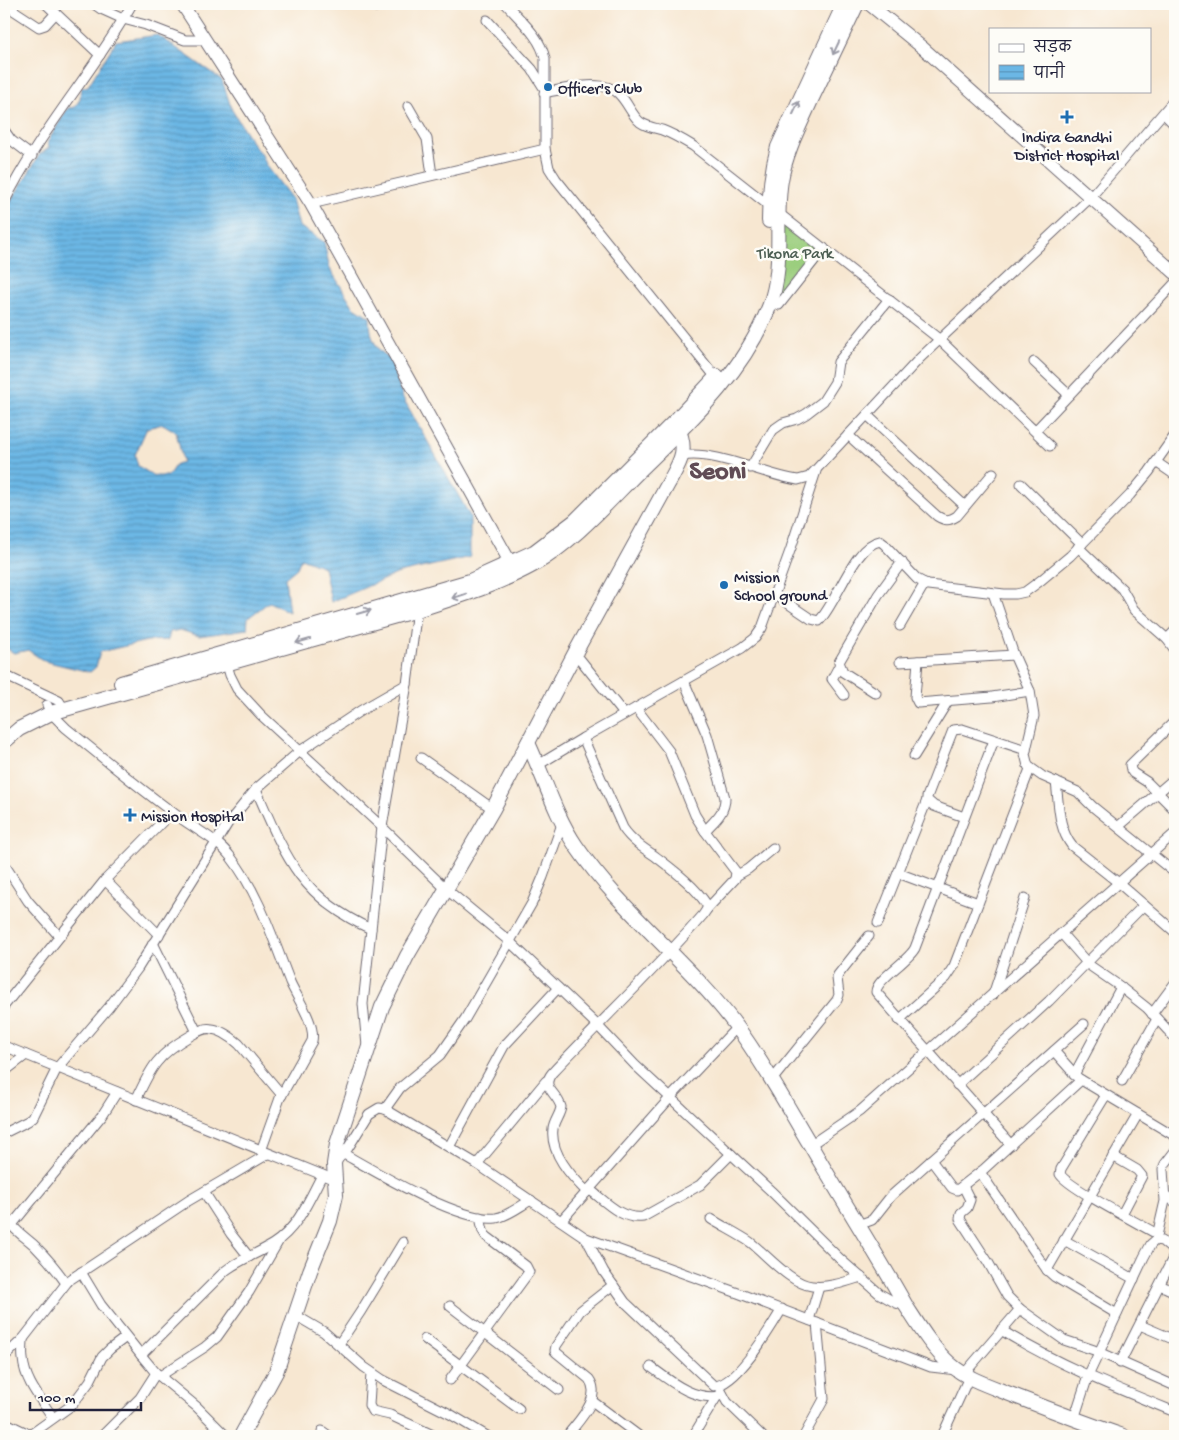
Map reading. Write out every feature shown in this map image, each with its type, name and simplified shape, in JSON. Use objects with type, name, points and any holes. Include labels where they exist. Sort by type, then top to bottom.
[{"type":"main road","points":[[4,732],[20,719],[55,707],[225,658],[534,564],[576,532],[678,427],[719,380],[745,340],[763,302],[768,281],[773,209],[772,168],[778,147],[844,4]]},
{"type":"main road","points":[[773,209],[793,138],[857,4]]},
{"type":"main road","points":[[869,4],[923,48],[1175,273]]},
{"type":"main road","points":[[188,6],[206,40],[312,204],[514,569]]},
{"type":"main road","points":[[241,1436],[276,1372],[310,1270],[330,1221],[336,1196],[329,1178],[339,1159],[338,1144],[368,1047],[385,1000],[407,956],[493,809],[575,652],[683,456],[684,448],[678,427]]},
{"type":"main road","points":[[225,658],[417,610],[467,594],[514,569]]},
{"type":"main road","points":[[4,742],[19,729],[55,707]]},
{"type":"main road","points":[[528,743],[562,824],[602,879],[714,999],[737,1027],[773,1079],[906,1306],[938,1352],[963,1373],[1074,1419],[1123,1436]]},
{"type":"street","points":[[4,4],[38,27],[46,25],[56,13]]},
{"type":"street","points":[[46,4],[100,55]]},
{"type":"street","points":[[94,4],[123,19],[146,25],[186,40],[206,40]]},
{"type":"street","points":[[5,198],[132,4]]},
{"type":"street","points":[[364,4],[380,7],[383,4]]},
{"type":"street","points":[[506,4],[543,49],[545,59],[545,149],[549,168],[719,380]]},
{"type":"street","points":[[488,20],[524,59],[544,90]]},
{"type":"street","points":[[544,90],[589,86],[614,90],[641,122],[693,146],[939,339],[1050,446]]},
{"type":"street","points":[[683,456],[692,454],[704,455],[798,480],[808,477],[939,339],[1090,198],[1175,99]]},
{"type":"street","points":[[408,106],[427,139],[432,175]]},
{"type":"street","points":[[1164,114],[1175,125]]},
{"type":"street","points":[[4,130],[11,140],[32,156]]},
{"type":"street","points":[[312,204],[545,149]]},
{"type":"street","points":[[779,305],[824,248]]},
{"type":"street","points":[[1035,432],[1175,283]]},
{"type":"street","points":[[750,468],[773,430],[783,423],[806,414],[823,400],[835,382],[838,362],[889,300]]},
{"type":"street","points":[[1034,362],[1069,395]]},
{"type":"street","points":[[867,415],[965,506]]},
{"type":"street","points":[[848,435],[941,518],[946,520],[952,519],[993,473]]},
{"type":"street","points":[[774,594],[811,619],[819,621],[860,556],[870,545],[880,541],[917,579],[925,584],[936,587],[993,593],[1016,594],[1025,592],[1080,545],[1130,495],[1175,435]]},
{"type":"street","points":[[1156,462],[1175,475]]},
{"type":"street","points":[[538,765],[742,648],[755,638],[762,628],[817,468]]},
{"type":"street","points":[[1021,484],[1122,589],[1134,610],[1167,639],[1175,650]]},
{"type":"street","points":[[844,694],[832,679],[840,666],[842,656],[878,595],[902,562]]},
{"type":"street","points":[[900,626],[925,584]]},
{"type":"street","points":[[993,593],[1014,655],[1030,691],[1034,716],[1025,758],[1030,769],[1078,792],[1092,806],[1175,873]]},
{"type":"street","points":[[368,1047],[364,1030],[363,1004],[382,827],[407,684],[417,610]]},
{"type":"street","points":[[1167,639],[1175,631]]},
{"type":"street","points":[[575,652],[624,714]]},
{"type":"street","points":[[900,662],[1014,655]]},
{"type":"street","points":[[225,658],[237,689],[261,716],[446,888],[509,941],[597,1025],[634,1066],[732,1154],[861,1277],[880,1294],[906,1306]]},
{"type":"street","points":[[918,661],[916,700],[923,704],[1030,691]]},
{"type":"street","points":[[840,666],[843,672],[876,693]]},
{"type":"street","points":[[4,675],[55,707],[66,728],[172,812],[216,842],[228,854],[244,875],[260,908],[293,988],[312,1026],[314,1035],[282,1095],[265,1152],[66,1283],[23,1339],[4,1357]]},
{"type":"street","points":[[684,681],[707,735],[725,798],[721,814],[705,831]]},
{"type":"street","points":[[4,1133],[28,1121],[32,1116],[57,1068],[109,1007],[154,943],[228,823],[256,789],[300,751],[360,711],[407,684]]},
{"type":"street","points":[[914,756],[948,701]]},
{"type":"street","points":[[636,708],[670,751],[694,815],[732,866],[736,876]]},
{"type":"street","points":[[1175,721],[1130,765],[1133,773],[1147,782],[1175,810]]},
{"type":"street","points":[[878,923],[954,730],[962,729],[1026,750]]},
{"type":"street","points":[[583,738],[623,828],[628,835],[668,865],[697,892],[707,905],[707,909]]},
{"type":"street","points":[[994,740],[912,953],[876,988],[878,996],[1011,1145]]},
{"type":"street","points":[[421,758],[493,809]]},
{"type":"street","points":[[899,1020],[950,973],[957,960],[1030,769]]},
{"type":"street","points":[[1119,826],[1175,778]]},
{"type":"street","points":[[1056,782],[1060,816],[1067,839],[1080,854],[1120,884],[1175,932]]},
{"type":"street","points":[[256,789],[287,858],[300,876],[318,896],[339,913],[371,929]]},
{"type":"street","points":[[927,800],[934,806],[964,817]]},
{"type":"street","points":[[4,1006],[105,880],[172,812]]},
{"type":"street","points":[[385,1109],[400,1088],[430,1066],[450,1042],[536,894],[562,824]]},
{"type":"street","points":[[810,1145],[860,1111],[1120,884],[1175,833]]},
{"type":"street","points":[[477,1164],[552,1073],[597,1025],[670,953],[736,876],[748,869],[773,848]]},
{"type":"street","points":[[4,864],[28,901],[59,936]]},
{"type":"street","points":[[898,873],[978,903]]},
{"type":"street","points":[[105,880],[159,935]]},
{"type":"street","points":[[993,995],[1025,898]]},
{"type":"street","points":[[958,1085],[1040,1010],[1144,905]]},
{"type":"street","points":[[1062,934],[1087,963],[1121,987],[1154,1016],[1175,1038]]},
{"type":"street","points":[[773,1079],[831,1010],[839,995],[838,975],[869,936]]},
{"type":"street","points":[[154,943],[197,1032]]},
{"type":"street","points":[[1122,1081],[1154,1016],[1175,983]]},
{"type":"street","points":[[931,1160],[952,1188],[957,1190],[1011,1145],[1078,1078],[1121,987]]},
{"type":"street","points":[[449,1147],[504,1046],[558,988]]},
{"type":"street","points":[[858,1225],[872,1220],[885,1202],[1084,1024]]},
{"type":"street","points":[[561,1221],[670,1098],[737,1027]]},
{"type":"street","points":[[136,1100],[148,1074],[168,1049],[197,1032],[211,1028],[232,1038],[249,1054],[282,1095]]},
{"type":"street","points":[[4,1046],[329,1178],[280,1239],[248,1292],[217,1337],[205,1347],[158,1374],[140,1398],[102,1436]]},
{"type":"street","points":[[1054,1051],[1078,1078],[1175,1136]]},
{"type":"street","points":[[4,1072],[26,1055]]},
{"type":"street","points":[[546,1081],[561,1107],[553,1127],[553,1138],[558,1154],[570,1175],[621,1213],[632,1217],[643,1217],[700,1185],[732,1154]]},
{"type":"street","points":[[11,1226],[103,1114],[117,1092]]},
{"type":"street","points":[[1106,1095],[1060,1172],[1060,1177],[1122,1214],[1162,1241],[1175,1253],[1120,1363]]},
{"type":"street","points":[[531,1200],[502,1216],[480,1217],[432,1200],[339,1159],[369,1114],[379,1108],[385,1109],[477,1164],[531,1200],[586,1238],[782,1309],[931,1367],[963,1373]]},
{"type":"street","points":[[1047,1270],[1138,1114]]},
{"type":"street","points":[[1074,1419],[1098,1352],[1156,1237],[1164,1209],[1163,1169],[1175,1151]]},
{"type":"street","points":[[1112,1156],[1137,1170],[1142,1176],[1122,1214]]},
{"type":"street","points":[[980,1172],[1047,1270],[1055,1278],[1117,1314]]},
{"type":"street","points":[[963,1186],[970,1200],[967,1208],[960,1213],[960,1219],[1007,1296],[1020,1309],[1064,1340],[1098,1352],[1175,1386]]},
{"type":"street","points":[[204,1192],[231,1234],[249,1257]]},
{"type":"street","points":[[1165,1195],[1175,1202]]},
{"type":"street","points":[[4,1215],[11,1226],[47,1259],[66,1283]]},
{"type":"street","points":[[450,1380],[529,1272],[526,1266],[486,1236],[480,1217]]},
{"type":"street","points":[[711,1219],[752,1243],[799,1282],[820,1287],[861,1277]]},
{"type":"street","points":[[586,1238],[612,1285],[631,1309],[714,1386],[720,1386],[749,1359],[782,1309]]},
{"type":"street","points":[[141,1355],[225,1271],[280,1239]]},
{"type":"street","points":[[1064,1240],[1134,1279]]},
{"type":"street","points":[[339,1344],[403,1242]]},
{"type":"street","points":[[81,1272],[101,1305],[141,1355],[158,1374],[226,1436]]},
{"type":"street","points":[[568,1436],[592,1401],[594,1392],[591,1381],[557,1353],[555,1349],[580,1311],[612,1285]]},
{"type":"street","points":[[1160,1285],[1175,1292]]},
{"type":"street","points":[[804,1436],[824,1399],[813,1321],[820,1287]]},
{"type":"street","points":[[450,1306],[560,1390]]},
{"type":"street","points":[[942,1436],[963,1373],[1020,1309]]},
{"type":"street","points":[[295,1315],[324,1332],[371,1372],[487,1436]]},
{"type":"street","points":[[1140,1325],[1175,1340]]},
{"type":"street","points":[[1001,1330],[1032,1349],[1088,1376],[1175,1412]]},
{"type":"street","points":[[4,1422],[32,1436],[52,1418],[72,1405],[90,1381],[102,1357],[126,1337]]},
{"type":"street","points":[[23,1339],[22,1359],[27,1376],[34,1391],[52,1418]]},
{"type":"street","points":[[425,1339],[519,1409]]},
{"type":"street","points":[[651,1367],[671,1381],[692,1392],[708,1398],[720,1397],[762,1436]]},
{"type":"street","points":[[371,1372],[369,1402],[372,1411],[390,1415],[435,1436]]},
{"type":"street","points":[[693,1436],[720,1397],[720,1386]]},
{"type":"street","points":[[592,1401],[639,1436]]},
{"type":"green space","name":"Tikona Park","points":[[780,216],[822,249],[775,300]]},
{"type":"water","points":[[158,35],[222,80],[232,110],[255,147],[261,153],[267,166],[292,199],[299,226],[324,242],[330,269],[353,306],[370,317],[371,330],[376,345],[390,358],[403,398],[470,516],[470,557],[399,573],[331,602],[324,567],[301,558],[297,568],[285,578],[289,612],[269,602],[248,618],[247,629],[199,636],[180,630],[170,632],[168,640],[147,641],[100,652],[96,667],[90,672],[44,661],[28,650],[14,653],[4,647],[4,212],[40,154],[49,148],[48,141],[68,108],[75,107],[80,99],[81,88],[88,86],[116,41]],"holes":[[[163,424],[176,432],[183,462],[176,464],[168,476],[154,476],[138,466],[135,455],[147,428]]]},
{"type":"place","name":"Officer's Club","points":[[548,87]]},
{"type":"place","name":"Indira Gandhi District Hospital","points":[[1067,117]]},
{"type":"place","name":"Mission School ground","points":[[724,585]]},
{"type":"place","name":"Mission Hospital","points":[[130,815]]},
{"type":"district","name":"Seoni","points":[[718,469]]}]
